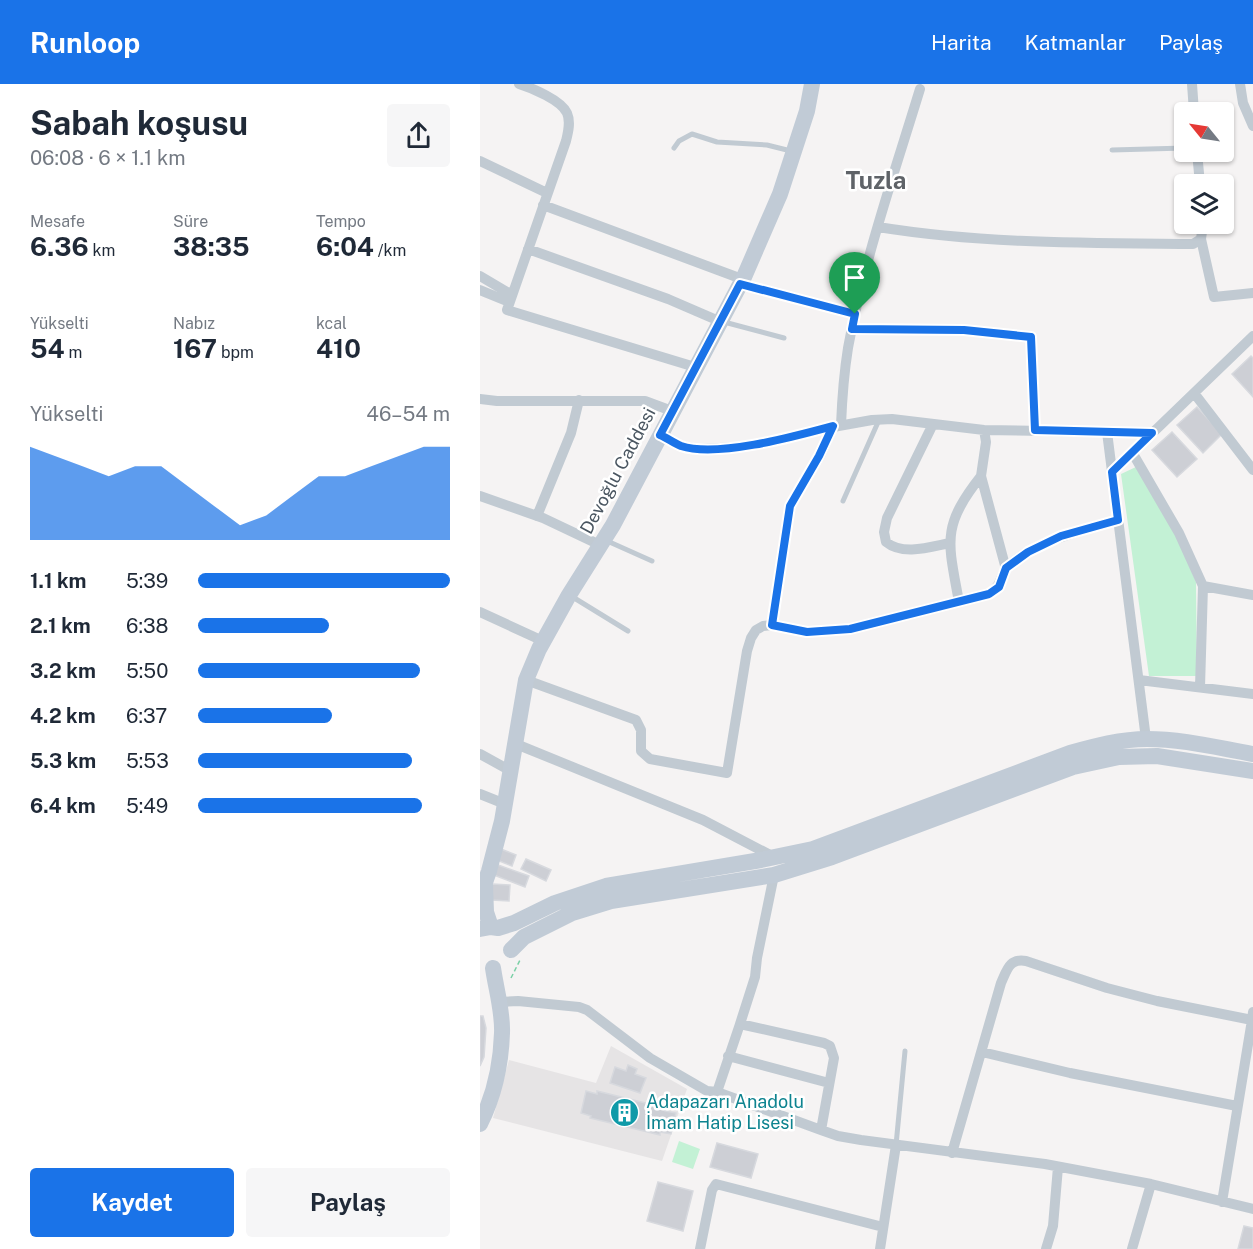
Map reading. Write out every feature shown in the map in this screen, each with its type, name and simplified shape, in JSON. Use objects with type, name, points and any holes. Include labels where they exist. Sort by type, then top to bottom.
[{"type":"street","points":[[519,84],[535,89],[560,104],[567,113],[569,125],[566,141],[507,310],[695,367]]},
{"type":"street","name":"Devoğlu Caddesi","points":[[483,890],[505,804],[526,680],[543,641],[602,542],[741,282],[780,194],[807,111],[812,84]]},
{"type":"street","points":[[1192,84],[1193,102]]},
{"type":"street","points":[[1240,84],[1243,103],[1253,126]]},
{"type":"street","points":[[772,625],[790,506],[837,426],[855,314],[878,227],[920,89]]},
{"type":"street","points":[[480,161],[547,193]]},
{"type":"street","points":[[543,205],[741,282],[855,314]]},
{"type":"street","points":[[878,227],[983,239],[1090,244],[1193,244],[1202,239]]},
{"type":"street","points":[[1202,234],[1214,297],[1253,292]]},
{"type":"street","points":[[528,249],[668,299],[719,321]]},
{"type":"street","points":[[480,276],[511,299]]},
{"type":"street","points":[[480,290],[511,299]]},
{"type":"street","points":[[852,329],[964,330],[1031,337],[1035,430]]},
{"type":"street","points":[[1112,472],[1253,336]]},
{"type":"street","points":[[1194,393],[1253,470]]},
{"type":"street","points":[[480,399],[645,401],[672,411]]},
{"type":"street","points":[[537,516],[571,433],[579,400]]},
{"type":"street","points":[[660,435],[681,446],[698,449],[741,447],[837,426],[892,419],[984,430],[1152,433]]},
{"type":"street","points":[[933,424],[887,518],[884,532],[886,542],[894,548],[916,549],[950,543]]},
{"type":"street","points":[[984,430],[986,442],[981,476],[1006,568]]},
{"type":"street","points":[[1107,432],[1146,739]]},
{"type":"street","points":[[1132,452],[1179,533],[1203,586],[1200,687]]},
{"type":"street","points":[[960,602],[950,543],[954,518],[965,496],[981,476]]},
{"type":"street","points":[[480,496],[602,542]]},
{"type":"street","points":[[526,680],[636,720],[641,730],[641,751],[650,759],[727,773],[750,638],[756,630],[772,625],[807,632],[850,629],[989,594],[999,587],[1006,568],[1028,552],[1061,536],[1118,520]]},
{"type":"street","points":[[1203,586],[1253,595]]},
{"type":"street","points":[[480,612],[543,641]]},
{"type":"street","points":[[1139,680],[1253,694]]},
{"type":"street","points":[[490,928],[514,923],[555,903],[606,885],[813,849],[1070,753],[1107,743],[1146,739],[1190,742],[1253,754]]},
{"type":"street","points":[[516,744],[703,820],[775,857]]},
{"type":"street","points":[[480,754],[511,771]]},
{"type":"street","points":[[480,1124],[488,1106],[498,1068],[502,1032],[499,1002],[486,967],[505,962],[516,954],[524,937],[572,913],[611,901],[774,875],[832,857],[1073,767],[1119,756],[1157,756],[1253,771]]},
{"type":"street","points":[[480,794],[505,804]]},
{"type":"street","points":[[717,1092],[755,977],[774,875]]},
{"type":"street","points":[[483,890],[490,928],[508,937],[516,954]]},
{"type":"street","points":[[952,1153],[1001,983],[1009,965],[1019,960],[1157,1001],[1252,1016],[1222,1202]]},
{"type":"street","points":[[499,1002],[518,1001],[579,1007],[587,1010],[650,1058],[707,1091],[717,1092],[838,1136],[1058,1167],[1150,1184],[1253,1209]]},
{"type":"street","points":[[740,1024],[830,1046],[834,1058],[820,1130]]},
{"type":"street","points":[[982,1052],[1238,1107]]},
{"type":"street","points":[[728,1056],[830,1083]]},
{"type":"street","points":[[880,1249],[896,1145]]},
{"type":"street","points":[[1046,1249],[1053,1226],[1058,1167]]},
{"type":"street","points":[[700,1249],[712,1190],[716,1184],[883,1227]]},
{"type":"street","points":[[1132,1249],[1150,1184]]},
{"type":"lane","points":[[674,148],[679,141],[688,134],[692,134],[717,142],[767,146],[794,151]]},
{"type":"lane","points":[[1112,150],[1174,148]]},
{"type":"lane","points":[[719,321],[784,338]]},
{"type":"lane","points":[[843,501],[879,420]]},
{"type":"lane","points":[[602,542],[652,561]]},
{"type":"lane","points":[[569,595],[628,631]]},
{"type":"lane","points":[[896,1145],[905,1051]]},
{"type":"path","points":[[511,978],[516,954]]},
{"type":"shaded area","points":[[611,1046],[687,1089],[662,1161],[493,1118],[509,1060],[596,1083]]},
{"type":"green space","points":[[1138,466],[1179,541],[1196,582],[1197,676],[1149,676],[1121,474]]},
{"type":"green space","points":[[679,1141],[700,1149],[693,1169],[672,1162]]},
{"type":"building","points":[[1251,356],[1253,358],[1253,397],[1232,374]]},
{"type":"building","points":[[1197,407],[1222,434],[1203,453],[1177,425]]},
{"type":"building","points":[[1172,432],[1197,459],[1177,477],[1152,450]]},
{"type":"building","points":[[501,849],[516,855],[512,866],[497,860]]},
{"type":"building","points":[[526,859],[551,870],[546,881],[521,869]]},
{"type":"building","points":[[498,865],[529,876],[525,887],[494,875]]},
{"type":"building","points":[[492,884],[510,885],[509,901],[492,900]]},
{"type":"building","points":[[480,1016],[483,1016],[486,1028],[484,1057],[480,1066]]},
{"type":"building","points":[[628,1065],[637,1069],[635,1074],[646,1078],[640,1093],[610,1083],[615,1067],[626,1071]]},
{"type":"building","name":"Adapazarı Anadolu İmam Hatip Lisesi","points":[[586,1091],[597,1094],[597,1091],[666,1108],[665,1111],[676,1113],[671,1134],[660,1132],[660,1135],[590,1118],[591,1116],[581,1113]]},
{"type":"building","points":[[717,1143],[758,1154],[751,1178],[710,1167]]},
{"type":"building","points":[[658,1182],[693,1191],[683,1231],[647,1221]]},
{"type":"building","points":[[1244,1226],[1253,1228],[1253,1249],[1238,1249]]},
{"type":"place","name":"Adapazarı Anadolu İmam Hatip Lisesi","points":[[625,1112]]},
{"type":"district","name":"Tuzla","points":[[876,181]]},
{"type":"route","points":[[740,284],[855,314],[852,329],[964,330],[1031,337],[1035,430],[1152,433],[1112,472],[1118,520],[1061,536],[1028,552],[1006,568],[999,587],[989,594],[850,629],[807,632],[772,625],[790,506],[819,456],[833,426],[741,447],[698,449],[681,446],[660,435],[740,284]]}]
